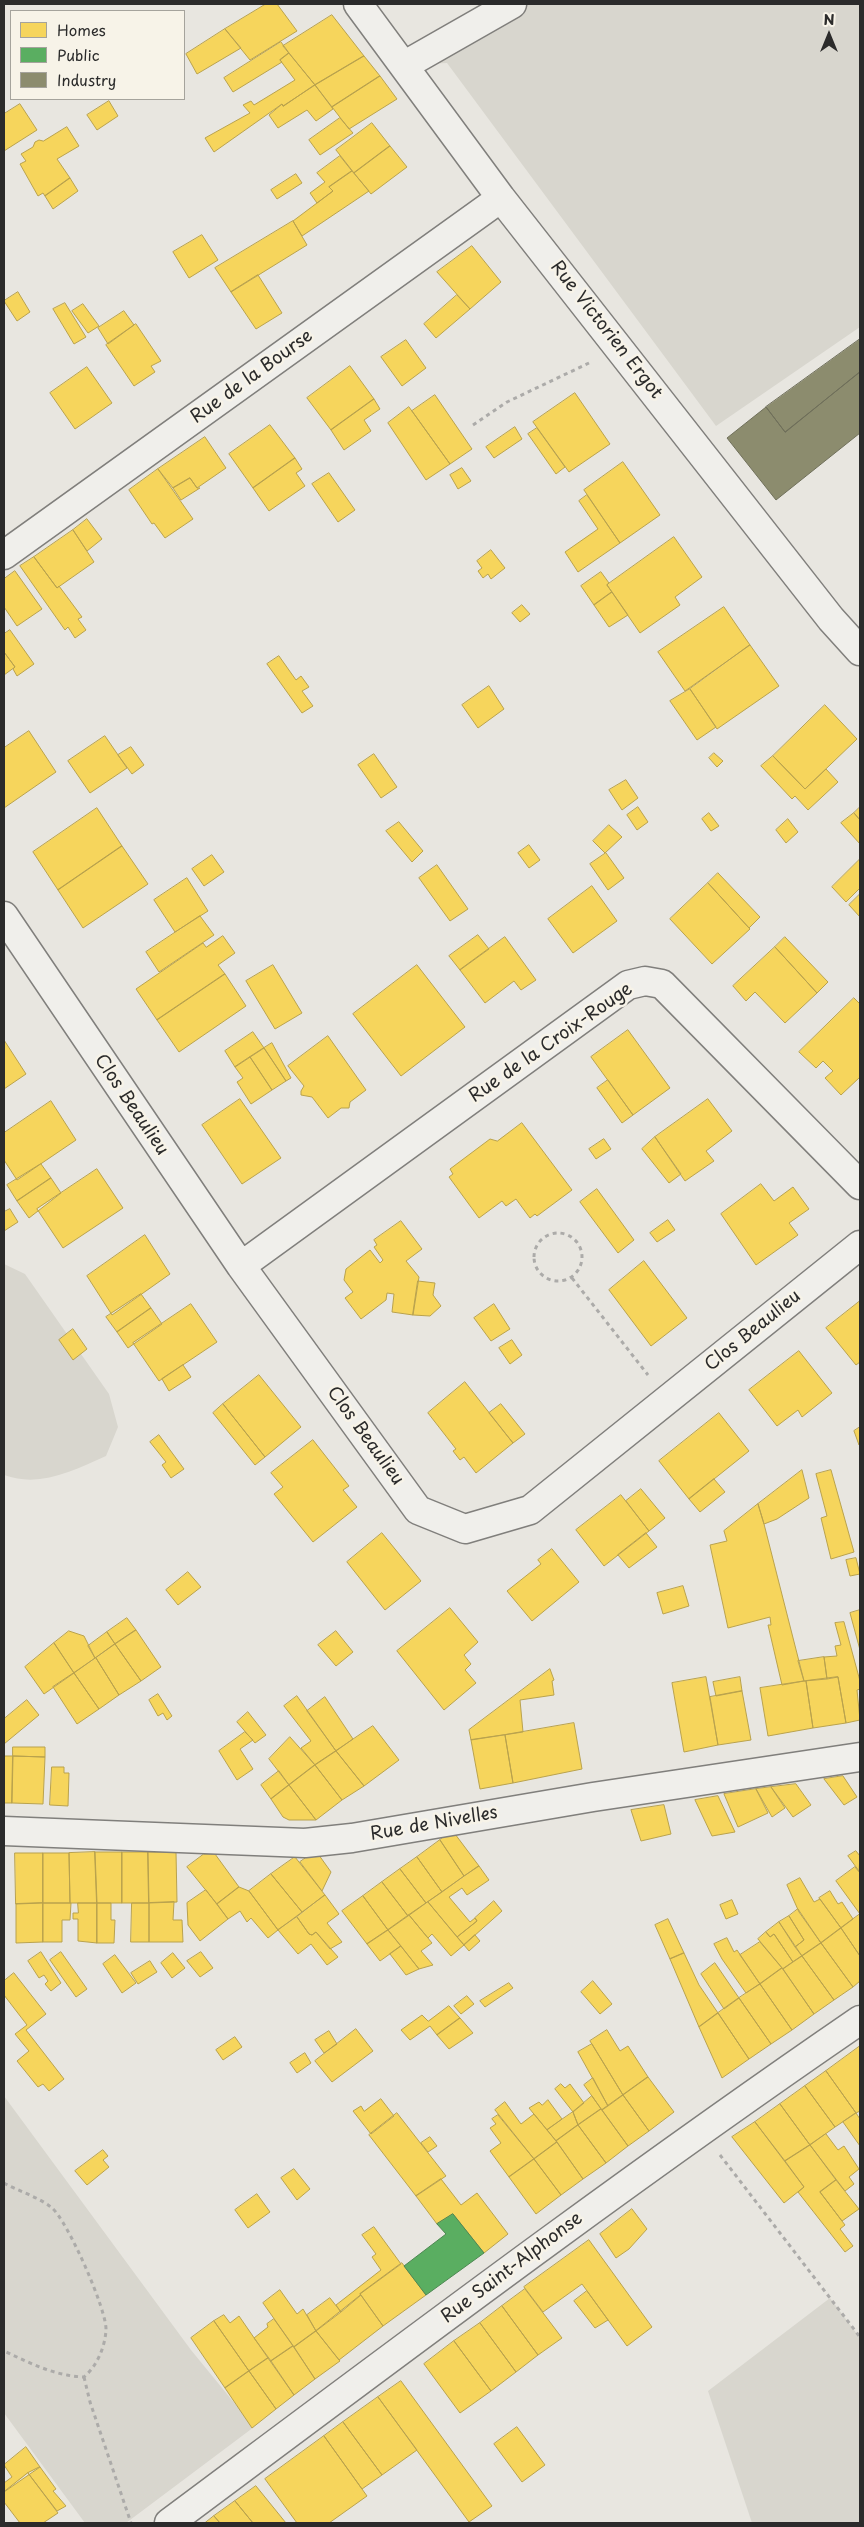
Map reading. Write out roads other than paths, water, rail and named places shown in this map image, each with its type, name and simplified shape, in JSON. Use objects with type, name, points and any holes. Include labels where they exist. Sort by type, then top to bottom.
[{"type":"street","name":"Rue Victorien Ergot","points":[[358,4],[405,65],[501,198],[831,619],[860,651]]},
{"type":"street","points":[[405,65],[512,4]]},
{"type":"street","name":"Rue de la Bourse","points":[[4,555],[501,198]]},
{"type":"street","name":"Clos Beaulieu","points":[[4,916],[241,1266],[418,1510],[465,1530],[530,1510],[860,1245]]},
{"type":"street","name":"Rue de la Croix-Rouge","points":[[241,1266],[628,985],[645,981],[662,984],[860,1185]]},
{"type":"street","name":"Rue de Nivelles","points":[[4,1831],[305,1844],[352,1838],[593,1797],[860,1757]]},
{"type":"street","name":"Rue Saint-Alphonse","points":[[169,2523],[547,2241],[860,2020]]}]
